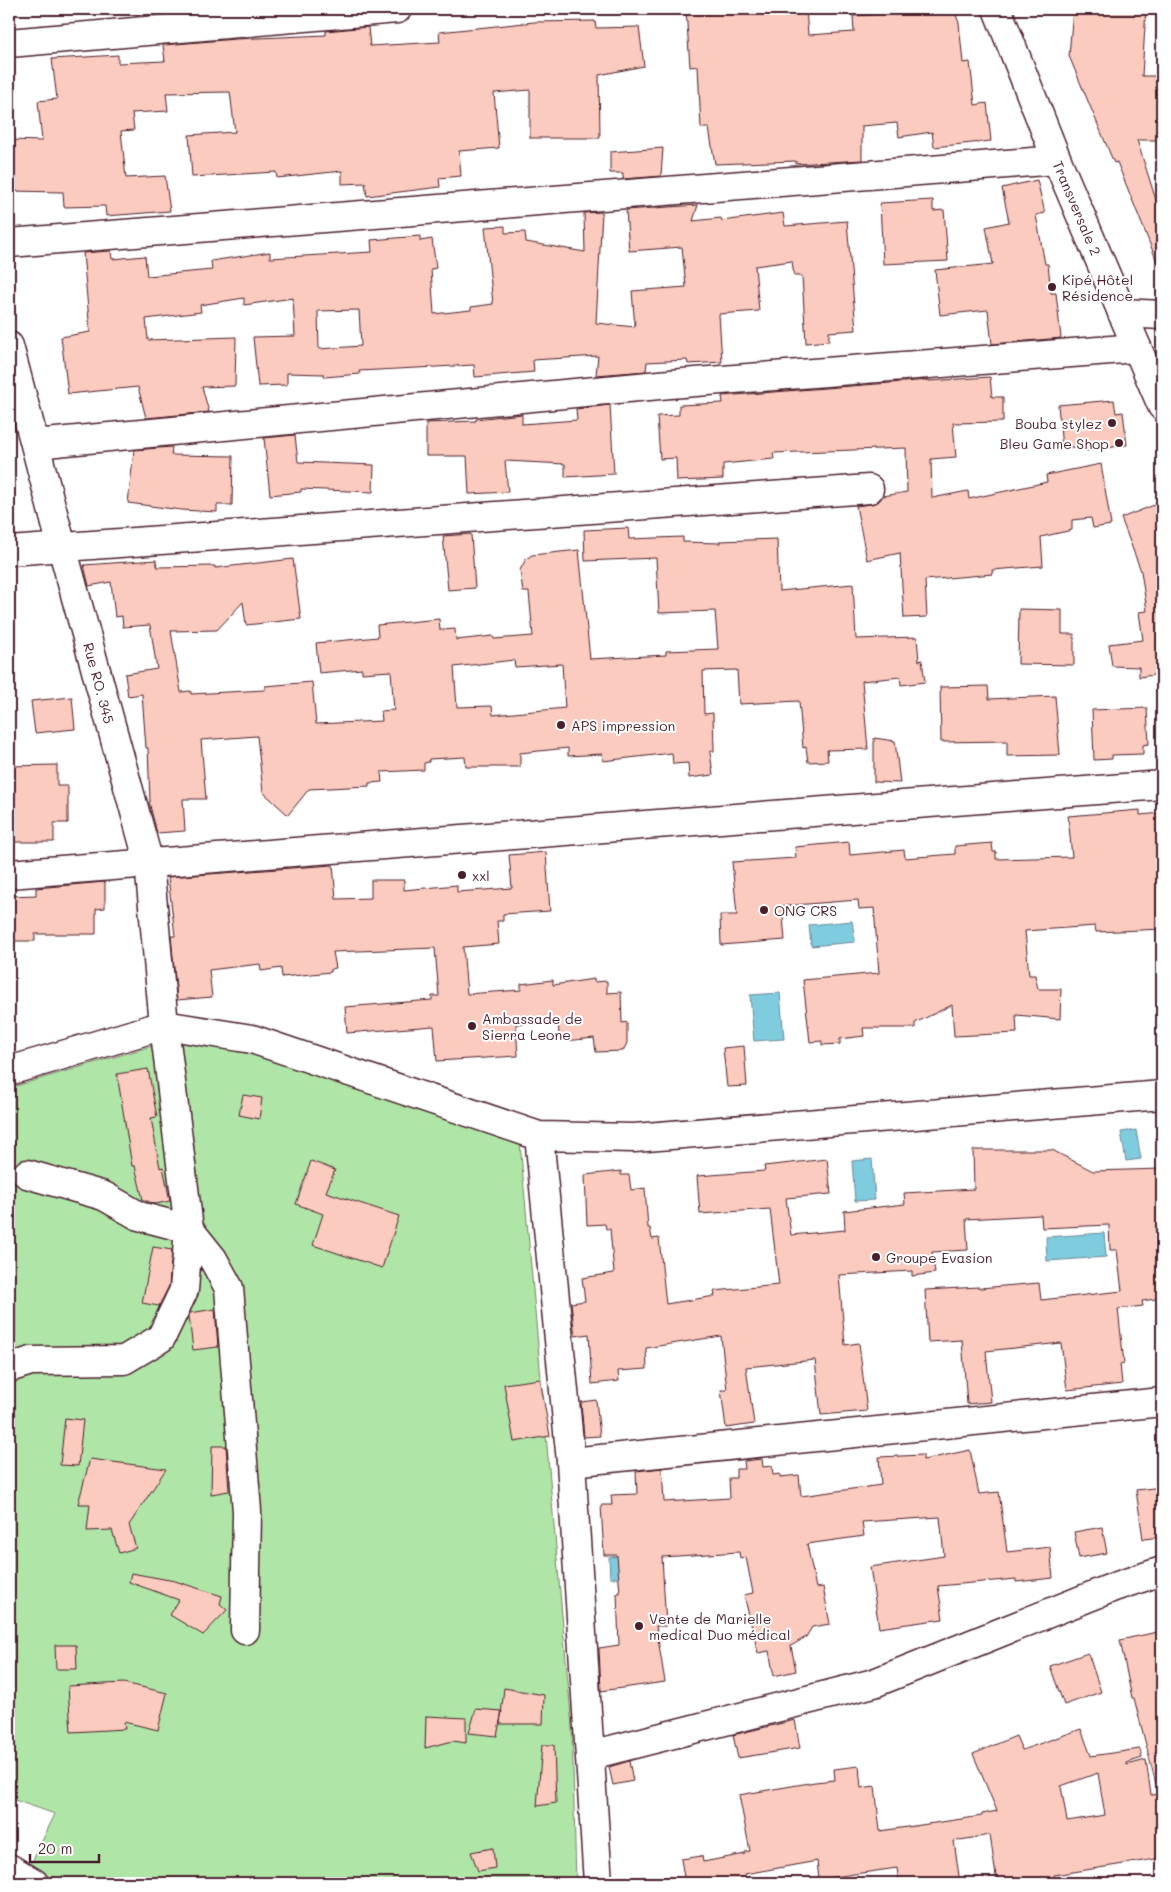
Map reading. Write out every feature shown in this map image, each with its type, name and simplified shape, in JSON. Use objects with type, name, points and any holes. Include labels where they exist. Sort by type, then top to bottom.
[{"type":"street","points":[[9,43],[397,9]]},
{"type":"street","name":"Transversale 2","points":[[997,9],[1057,160],[1162,406]]},
{"type":"street","points":[[9,243],[1057,160]]},
{"type":"street","points":[[1122,313],[1162,314]]},
{"type":"street","name":"Rue RO. 345","points":[[9,348],[149,864],[164,1025],[190,1229],[184,1290],[161,1338],[124,1360],[31,1361],[9,1368]]},
{"type":"street","points":[[35,444],[670,384],[1137,348]]},
{"type":"street","points":[[9,551],[869,489]]},
{"type":"street","points":[[9,874],[1162,785]]},
{"type":"street","points":[[9,1070],[164,1025],[252,1038],[539,1136],[634,1138],[1162,1095]]},
{"type":"street","points":[[539,1136],[571,1462],[598,1883]]},
{"type":"street","points":[[27,1174],[104,1196],[138,1216],[190,1229],[213,1259],[229,1288],[246,1511],[245,1630]]},
{"type":"street","points":[[571,1462],[1162,1402]]},
{"type":"street","points":[[591,1755],[874,1683],[1114,1587],[1162,1571]]},
{"type":"street","points":[[9,1868],[34,1883]]},
{"type":"green space","points":[[172,1040],[250,1053],[520,1143],[572,1727],[576,1883],[22,1883],[55,1814],[9,1798],[9,1088]]},
{"type":"water","points":[[852,921],[855,942],[811,946],[809,925]]},
{"type":"water","points":[[780,993],[784,1039],[754,1041],[750,995]]},
{"type":"water","points":[[1136,1130],[1141,1159],[1126,1161],[1121,1132]]},
{"type":"water","points":[[872,1159],[875,1200],[855,1201],[852,1161]]},
{"type":"water","points":[[1104,1233],[1106,1257],[1047,1261],[1046,1237]]},
{"type":"water","points":[[650,1554],[651,1576],[610,1578],[609,1557]]},
{"type":"building","points":[[174,9],[221,9],[174,13]]},
{"type":"building","points":[[686,9],[806,9],[808,35],[854,32],[853,16],[900,13],[900,9],[954,9],[959,23],[963,63],[970,62],[975,105],[987,103],[991,141],[934,147],[932,132],[899,137],[897,123],[862,126],[862,160],[796,164],[796,161],[715,164],[709,128],[701,128],[698,66],[690,67]]},
{"type":"building","points":[[1073,9],[1146,9],[1142,76],[1162,76],[1162,140],[1137,140],[1162,219],[1162,274],[1117,162],[1114,163],[1069,56]]},
{"type":"building","points":[[595,21],[596,28],[639,27],[644,66],[599,75],[600,138],[530,138],[530,90],[494,93],[499,148],[459,151],[461,176],[439,178],[440,187],[367,196],[365,183],[342,184],[342,171],[277,178],[276,172],[192,177],[189,135],[235,132],[230,92],[166,93],[168,111],[132,113],[134,130],[121,131],[126,178],[165,176],[170,211],[106,216],[105,206],[64,207],[63,192],[9,191],[9,140],[42,141],[38,101],[57,99],[52,59],[118,55],[118,63],[165,61],[163,45],[236,39],[326,35],[326,31],[368,27],[370,46],[440,42],[439,32],[534,22]]},
{"type":"building","points":[[663,148],[661,176],[623,179],[623,173],[610,173],[610,152]]},
{"type":"building","points":[[1037,180],[1045,213],[1036,215],[1045,264],[1048,264],[1051,293],[1056,293],[1061,338],[992,344],[988,310],[940,315],[935,270],[993,264],[986,227],[1009,222],[1002,188]]},
{"type":"building","points":[[933,200],[933,211],[944,210],[948,261],[883,264],[880,203]]},
{"type":"building","points":[[698,205],[693,221],[721,218],[722,221],[783,213],[785,226],[847,221],[856,330],[829,332],[829,341],[806,343],[802,276],[794,276],[792,261],[755,266],[759,311],[719,314],[722,362],[688,364],[687,360],[647,362],[646,371],[596,375],[598,356],[533,360],[534,372],[475,377],[474,365],[359,371],[360,374],[325,377],[324,374],[287,373],[287,385],[258,386],[253,337],[295,336],[293,298],[244,305],[244,298],[200,305],[201,312],[146,319],[148,340],[236,337],[235,386],[202,387],[209,412],[146,418],[138,387],[68,394],[61,337],[90,332],[83,253],[111,251],[112,259],[145,256],[147,276],[212,270],[211,261],[270,252],[270,258],[372,252],[371,240],[420,236],[420,241],[432,239],[436,268],[431,269],[434,314],[471,310],[471,307],[493,304],[485,227],[505,226],[505,233],[525,232],[526,242],[585,252],[584,213],[602,212],[596,323],[635,327],[632,291],[686,287],[682,247],[629,251],[626,210]],"holes":[[[359,310],[361,346],[319,349],[318,311]]]},
{"type":"building","points":[[990,377],[992,397],[1003,397],[1003,422],[953,423],[956,457],[931,459],[932,498],[968,491],[969,499],[1047,482],[1046,475],[1101,464],[1111,525],[1093,528],[1091,518],[1072,520],[1072,530],[1041,537],[1043,566],[992,570],[993,574],[925,580],[927,617],[904,618],[900,553],[867,560],[856,506],[878,502],[883,496],[907,492],[906,448],[773,453],[774,459],[723,464],[723,479],[677,481],[676,458],[660,459],[657,416],[679,415],[679,405],[723,403],[722,396]]},
{"type":"building","points":[[1114,400],[1116,413],[1123,412],[1127,445],[1086,451],[1085,446],[1062,448],[1058,405]]},
{"type":"building","points":[[610,405],[614,474],[565,477],[565,464],[505,461],[508,492],[469,494],[467,456],[426,456],[426,423],[476,421],[476,419],[522,414],[522,424],[577,420],[576,409]]},
{"type":"building","points":[[295,435],[298,462],[374,465],[373,492],[301,489],[301,492],[270,495],[264,438]]},
{"type":"building","points":[[172,447],[171,455],[233,456],[232,505],[217,505],[217,512],[181,510],[128,503],[134,450]]},
{"type":"building","points":[[1162,502],[1162,674],[1139,677],[1139,667],[1112,666],[1109,644],[1143,640],[1139,612],[1147,611],[1141,571],[1121,518]]},
{"type":"building","points":[[628,528],[629,539],[683,537],[683,542],[720,543],[720,541],[777,539],[779,591],[853,584],[856,639],[917,637],[919,661],[922,660],[925,682],[901,685],[900,677],[862,681],[868,749],[827,750],[828,761],[808,762],[806,747],[803,748],[799,701],[739,704],[737,670],[703,671],[704,714],[713,713],[714,751],[710,751],[713,775],[689,778],[688,763],[673,764],[672,753],[603,761],[602,754],[568,756],[568,748],[520,753],[520,767],[466,767],[465,757],[429,759],[429,762],[424,763],[424,770],[381,772],[382,782],[369,783],[369,786],[309,789],[288,815],[263,792],[257,736],[201,740],[206,799],[183,799],[185,831],[157,833],[149,802],[148,748],[146,748],[142,694],[128,696],[125,674],[157,669],[150,625],[123,627],[122,616],[115,617],[111,582],[89,586],[84,565],[156,560],[157,567],[215,566],[215,568],[293,559],[301,619],[246,625],[243,602],[217,630],[171,631],[181,692],[191,691],[191,694],[265,690],[265,686],[312,682],[316,724],[382,721],[381,711],[394,710],[391,671],[362,673],[362,669],[319,673],[316,643],[378,637],[377,625],[439,619],[440,630],[455,629],[456,640],[493,636],[494,639],[533,636],[529,592],[523,592],[520,570],[526,559],[532,555],[579,550],[590,659],[666,655],[666,651],[718,649],[715,611],[659,613],[656,558],[585,561],[584,530]],"holes":[[[514,660],[515,667],[562,664],[565,708],[493,715],[492,706],[457,707],[454,667]]]},
{"type":"building","points":[[471,534],[475,588],[448,590],[443,536]]},
{"type":"building","points":[[1019,609],[1062,610],[1062,634],[1074,634],[1074,665],[1018,664]]},
{"type":"building","points":[[988,686],[989,699],[1055,696],[1060,755],[1007,756],[1007,741],[941,742],[940,687]]},
{"type":"building","points":[[72,697],[75,729],[35,733],[31,701]]},
{"type":"building","points":[[1147,708],[1149,744],[1143,745],[1143,754],[1112,755],[1112,759],[1094,760],[1092,710]]},
{"type":"building","points":[[874,738],[895,741],[900,783],[874,782]]},
{"type":"building","points":[[57,765],[57,786],[68,786],[68,823],[54,823],[54,842],[9,842],[9,766]]},
{"type":"building","points":[[1140,810],[1140,815],[1162,813],[1162,929],[1096,932],[1095,926],[1025,931],[1029,975],[1035,975],[1038,989],[1061,989],[1060,1019],[1016,1015],[1017,1033],[954,1036],[952,1005],[915,1023],[915,1028],[863,1028],[864,1036],[840,1039],[840,1044],[822,1045],[822,1041],[810,1042],[803,980],[879,973],[874,908],[859,909],[858,900],[782,906],[785,940],[721,945],[720,915],[737,915],[732,862],[796,858],[795,847],[849,842],[850,855],[904,850],[905,858],[955,854],[955,846],[992,843],[993,852],[996,852],[996,859],[1072,857],[1068,816]]},
{"type":"building","points":[[546,852],[550,911],[503,914],[503,921],[497,921],[499,944],[463,947],[467,994],[521,990],[521,984],[553,980],[553,985],[594,979],[594,982],[607,981],[607,993],[621,992],[622,1023],[627,1022],[627,1043],[623,1051],[596,1052],[594,1038],[565,1041],[559,1034],[558,1021],[516,1024],[518,1056],[437,1061],[434,1026],[347,1033],[345,1007],[432,1000],[432,996],[439,996],[435,948],[333,952],[336,968],[331,969],[331,972],[282,977],[281,968],[261,971],[260,964],[209,970],[212,997],[177,1000],[171,936],[175,936],[168,877],[333,865],[336,899],[371,898],[371,880],[404,880],[404,890],[457,885],[457,892],[512,888],[509,855]]},
{"type":"building","points":[[105,882],[105,908],[96,909],[96,934],[35,934],[35,941],[9,941],[9,896],[36,895],[36,888]]},
{"type":"building","points":[[744,1046],[747,1086],[727,1087],[723,1048]]},
{"type":"building","points":[[148,1069],[157,1117],[151,1118],[160,1168],[163,1167],[170,1201],[156,1204],[143,1200],[135,1166],[132,1166],[117,1074]]},
{"type":"building","points":[[243,1095],[262,1098],[259,1119],[239,1115]]},
{"type":"building","points":[[973,1150],[1052,1150],[1093,1171],[1162,1169],[1162,1298],[1142,1301],[1143,1306],[1118,1309],[1124,1363],[1120,1364],[1122,1384],[1067,1390],[1061,1343],[986,1351],[991,1402],[967,1404],[962,1340],[928,1342],[925,1290],[1039,1283],[1041,1300],[1122,1291],[1117,1250],[1110,1250],[1109,1225],[1042,1228],[1041,1215],[966,1219],[968,1250],[932,1252],[935,1273],[912,1276],[912,1271],[839,1275],[845,1345],[859,1343],[867,1411],[821,1415],[815,1360],[746,1367],[754,1424],[726,1428],[721,1390],[727,1390],[721,1336],[646,1348],[647,1369],[618,1371],[619,1381],[592,1384],[589,1334],[575,1336],[571,1303],[585,1301],[582,1278],[614,1273],[610,1229],[606,1229],[605,1224],[587,1225],[585,1175],[621,1171],[621,1175],[629,1175],[631,1190],[645,1188],[648,1228],[650,1228],[652,1239],[659,1238],[666,1304],[715,1296],[714,1291],[779,1285],[770,1209],[700,1214],[697,1176],[765,1171],[764,1166],[827,1159],[831,1194],[786,1198],[791,1235],[845,1230],[844,1211],[905,1204],[904,1193],[974,1189]]},
{"type":"building","points":[[311,1161],[335,1170],[326,1192],[399,1216],[382,1268],[313,1245],[323,1214],[296,1204]]},
{"type":"building","points":[[153,1247],[172,1250],[169,1286],[159,1306],[142,1303]]},
{"type":"building","points":[[215,1309],[218,1347],[193,1350],[190,1313]]},
{"type":"building","points":[[540,1379],[550,1436],[514,1442],[504,1384]]},
{"type":"building","points":[[596,1400],[600,1436],[584,1437],[581,1402]]},
{"type":"building","points":[[65,1418],[83,1420],[78,1466],[60,1465]]},
{"type":"building","points":[[212,1446],[226,1446],[229,1491],[211,1494]]},
{"type":"building","points":[[970,1450],[979,1494],[999,1492],[1007,1552],[1050,1547],[1053,1578],[1016,1582],[1016,1579],[938,1586],[943,1619],[879,1628],[870,1567],[944,1556],[940,1517],[862,1522],[864,1536],[807,1544],[816,1588],[823,1587],[830,1624],[812,1627],[806,1637],[791,1646],[796,1671],[774,1676],[769,1651],[758,1653],[744,1595],[753,1593],[746,1557],[740,1558],[739,1552],[662,1557],[666,1626],[656,1626],[665,1682],[601,1691],[599,1648],[619,1645],[617,1593],[620,1593],[617,1555],[604,1555],[601,1505],[612,1505],[611,1495],[637,1494],[636,1471],[662,1468],[664,1502],[730,1498],[729,1478],[736,1478],[736,1469],[745,1469],[744,1461],[762,1459],[763,1467],[772,1466],[773,1475],[780,1474],[780,1477],[799,1475],[801,1496],[881,1485],[879,1457],[923,1455],[923,1460]]},
{"type":"building","points":[[90,1459],[166,1469],[129,1525],[136,1548],[119,1553],[112,1530],[87,1531],[90,1504],[78,1504]]},
{"type":"building","points":[[1162,1487],[1162,1537],[1143,1539],[1136,1490]]},
{"type":"building","points":[[1102,1527],[1107,1553],[1079,1558],[1074,1532]]},
{"type":"building","points":[[131,1573],[175,1581],[222,1596],[220,1604],[227,1610],[203,1635],[170,1615],[179,1600],[129,1582]]},
{"type":"building","points":[[1162,1631],[1162,1783],[1156,1784],[1134,1698],[1132,1698],[1120,1640]]},
{"type":"building","points":[[55,1645],[76,1645],[77,1669],[56,1669]]},
{"type":"building","points":[[1088,1653],[1101,1692],[1064,1705],[1050,1666]]},
{"type":"building","points":[[124,1683],[167,1693],[158,1730],[124,1722],[125,1729],[71,1732],[68,1686]]},
{"type":"building","points":[[504,1688],[544,1695],[543,1724],[500,1724]]},
{"type":"building","points":[[476,1709],[502,1711],[497,1736],[469,1733]]},
{"type":"building","points":[[426,1716],[466,1718],[466,1743],[453,1741],[425,1748]]},
{"type":"building","points":[[795,1720],[800,1748],[738,1758],[733,1735]]},
{"type":"building","points":[[1081,1729],[1091,1756],[1140,1749],[1142,1758],[1127,1763],[1127,1765],[1146,1760],[1151,1795],[1162,1794],[1162,1858],[1054,1875],[1056,1883],[997,1883],[990,1835],[954,1841],[960,1883],[899,1883],[897,1868],[819,1879],[817,1861],[745,1874],[746,1883],[685,1883],[681,1859],[702,1856],[703,1862],[745,1854],[745,1852],[750,1851],[739,1795],[835,1780],[834,1769],[859,1766],[861,1788],[875,1786],[880,1831],[982,1816],[982,1814],[997,1811],[973,1754],[1016,1736],[1022,1750]],"holes":[[[1098,1773],[1105,1815],[1067,1821],[1061,1786]]]},
{"type":"building","points":[[542,1745],[554,1745],[556,1803],[537,1806]]},
{"type":"building","points":[[629,1761],[633,1781],[613,1785],[609,1767]]},
{"type":"building","points":[[493,1848],[495,1868],[478,1871],[471,1852]]},
{"type":"place","name":"Kipé Hôtel Résidence","points":[[1052,287]]},
{"type":"place","name":"Bouba stylez","points":[[1112,423]]},
{"type":"place","name":"Bleu Game Shop","points":[[1119,443]]},
{"type":"place","name":"APS impression","points":[[561,725]]},
{"type":"place","name":"xxl","points":[[462,875]]},
{"type":"place","name":"ONG CRS","points":[[764,910]]},
{"type":"place","name":"Ambassade de Sierra Leone","points":[[472,1026]]},
{"type":"place","name":"Groupe Evasion","points":[[876,1257]]},
{"type":"place","name":"Vente de Marielle medical Duo médical","points":[[639,1626]]}]
